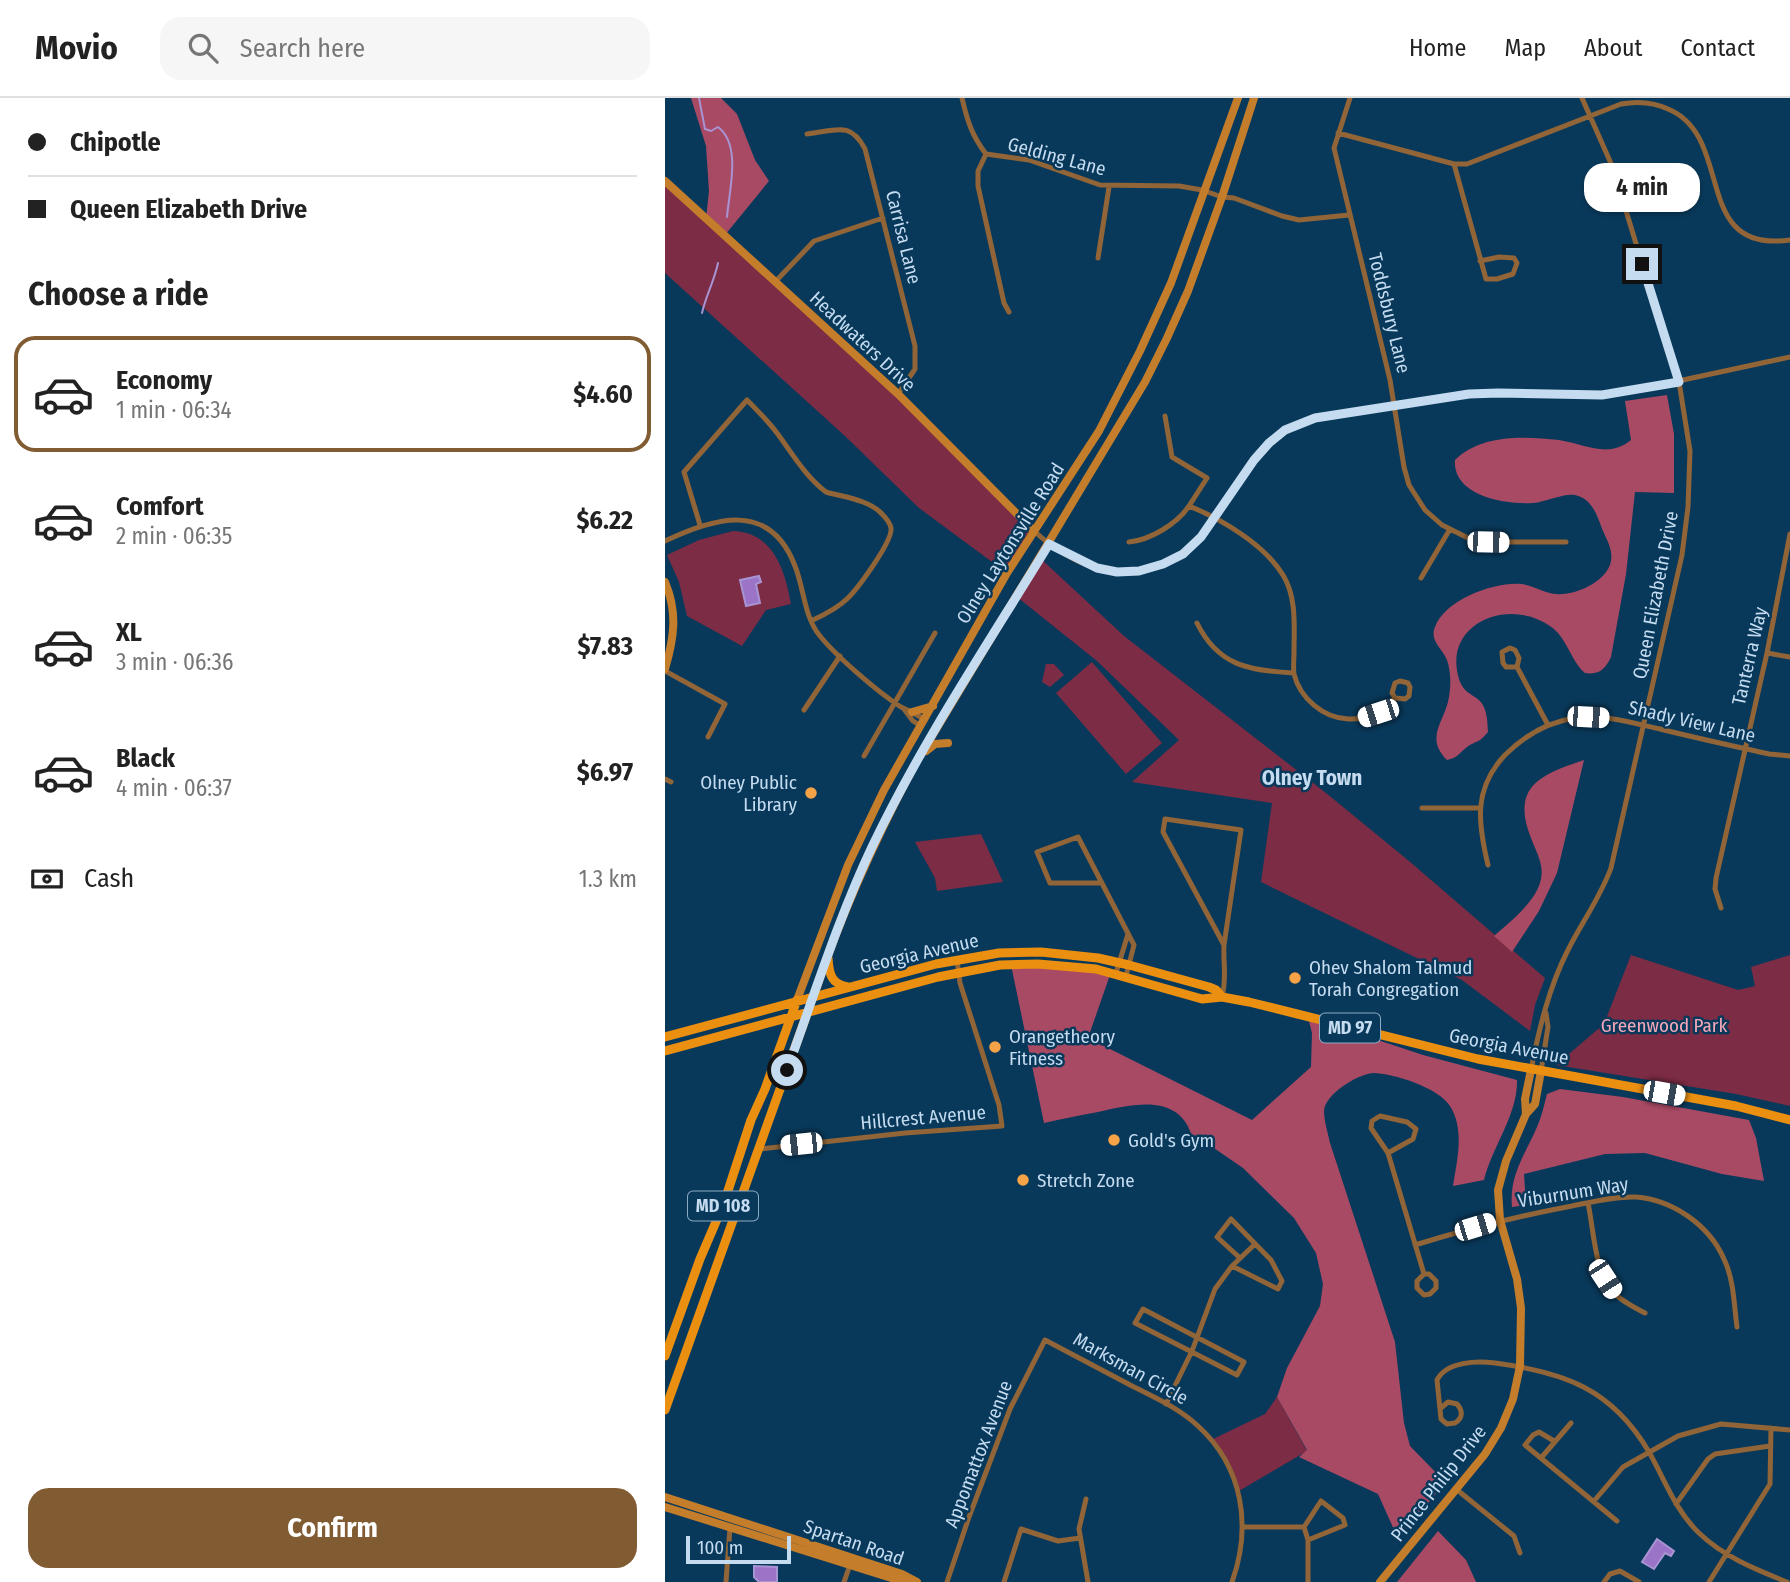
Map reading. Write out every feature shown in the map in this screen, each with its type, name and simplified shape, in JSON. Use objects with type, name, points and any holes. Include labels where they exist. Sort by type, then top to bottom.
[{"type":"main road","name":"Olney Laytonsville Road","points":[[797,1000],[830,910],[865,827],[979,621],[1099,431],[1140,351],[1171,283],[1238,98]]},
{"type":"main road","name":"Olney Laytonsville Road","points":[[814,996],[869,853],[921,755],[1145,382],[1167,338],[1222,197],[1254,98]]},
{"type":"main road","name":"Headwaters Drive","points":[[665,181],[898,394],[1034,531]]},
{"type":"main road","points":[[665,582],[674,614],[674,634],[665,671]]},
{"type":"main road","points":[[912,712],[933,706]]},
{"type":"main road","points":[[921,755],[935,744],[948,743]]},
{"type":"main road","name":"Georgia Avenue","points":[[665,1037],[957,959],[999,953],[1037,952],[1098,958],[1209,987],[1222,997]]},
{"type":"main road","points":[[828,958],[832,980],[850,987]]},
{"type":"main road","name":"Georgia Avenue","points":[[665,1051],[958,972],[1000,965],[1068,965],[1121,975],[1202,999],[1222,997],[1454,1054],[1728,1104],[1790,1120]]},
{"type":"main road","name":"MD 108","points":[[665,1410],[814,996]]},
{"type":"main road","name":"MD 108","points":[[665,1356],[797,1000]]},
{"type":"main road","points":[[758,1027],[776,1031],[778,1055]]},
{"type":"main road","name":"Prince Philip Drive","points":[[1380,1582],[1485,1454],[1501,1428],[1513,1399],[1520,1366],[1522,1323],[1519,1292],[1500,1220],[1499,1180],[1526,1114],[1535,1104],[1536,1070]]},
{"type":"main road","name":"Spartan Road","points":[[665,1497],[851,1561]]},
{"type":"main road","name":"Spartan Road","points":[[665,1507],[730,1528],[902,1574],[914,1581]]},
{"type":"street","name":"Gelding Lane","points":[[962,98],[968,124],[976,142],[986,154],[1028,160],[1109,187],[1179,187],[1206,191],[1299,220],[1349,215]]},
{"type":"street","name":"Toddsbury Lane","points":[[1350,98],[1334,148],[1384,351],[1409,485],[1425,509],[1450,530],[1468,538],[1488,542],[1566,542]]},
{"type":"street","name":"Queen Elizabeth Drive","points":[[1536,1070],[1548,1027],[1546,1013],[1556,977],[1568,950],[1601,894],[1611,868],[1682,555],[1688,507],[1690,451],[1679,382],[1613,168],[1582,98]]},
{"type":"street","points":[[1338,133],[1454,164],[1467,164],[1629,103],[1657,104],[1685,118],[1696,131],[1726,214],[1733,225],[1745,235],[1761,242],[1790,240]]},
{"type":"street","name":"Carrisa Lane","points":[[807,134],[842,128],[858,136],[865,149],[915,345],[917,362],[912,377],[898,394]]},
{"type":"street","points":[[986,154],[978,171],[978,186],[1004,303],[1009,312]]},
{"type":"street","points":[[1454,164],[1480,261],[1486,279],[1513,274],[1517,263],[1514,258],[1508,257],[1480,261]]},
{"type":"street","points":[[1098,258],[1109,187]]},
{"type":"street","points":[[775,282],[814,241],[883,218]]},
{"type":"street","points":[[1034,531],[1049,544],[1097,568],[1117,572],[1139,571],[1163,564],[1183,554],[1201,537],[1254,460],[1269,443],[1285,430],[1315,418],[1469,394],[1602,395],[1679,382],[1790,357]]},
{"type":"street","points":[[700,525],[684,472],[747,400],[768,421],[796,461],[821,488],[826,492],[870,505],[881,512],[891,528],[890,535],[869,571],[848,599],[811,621]]},
{"type":"street","points":[[1129,542],[1143,541],[1175,521],[1189,506],[1207,478],[1172,457],[1165,416]]},
{"type":"street","points":[[1189,506],[1215,517],[1262,551],[1283,576],[1294,611],[1294,673],[1300,689],[1310,702],[1323,712],[1340,718],[1363,718],[1378,713],[1395,698]]},
{"type":"street","points":[[665,541],[700,525],[744,519],[759,523],[773,532],[795,565],[811,621],[819,635],[899,705],[913,721],[923,723]]},
{"type":"street","points":[[1422,579],[1450,530]]},
{"type":"street","name":"Tanterra Way","points":[[1720,908],[1715,889],[1716,878],[1767,653],[1790,534]]},
{"type":"street","points":[[1197,623],[1212,646],[1235,663],[1262,672],[1294,673]]},
{"type":"street","points":[[864,756],[899,705],[935,633]]},
{"type":"street","points":[[1767,653],[1790,657]]},
{"type":"street","points":[[804,710],[840,656]]},
{"type":"street","points":[[1517,667],[1548,724]]},
{"type":"street","points":[[665,671],[725,704],[708,737]]},
{"type":"street","points":[[899,705],[912,712],[923,723]]},
{"type":"street","name":"Shady View Lane","points":[[1488,865],[1481,836],[1480,808],[1488,777],[1514,746],[1548,724],[1588,717],[1609,718],[1790,756]]},
{"type":"street","points":[[1422,808],[1480,808]]},
{"type":"street","points":[[1222,997],[1227,976],[1223,960],[1224,945],[1241,830],[1165,819],[1163,832],[1224,945]]},
{"type":"street","points":[[1101,883],[1050,883],[1037,852],[1078,836],[1134,945],[1121,975]]},
{"type":"street","points":[[1121,975],[1128,934]]},
{"type":"street","name":"Hillcrest Avenue","points":[[759,1149],[905,1133],[1002,1126],[999,1105],[958,972],[957,959]]},
{"type":"street","points":[[1388,1153],[1413,1139],[1416,1129],[1407,1122],[1380,1116],[1372,1121],[1371,1128],[1388,1153],[1424,1274]]},
{"type":"street","name":"Viburnum Way","points":[[1415,1245],[1500,1220],[1588,1203],[1634,1197],[1655,1200],[1678,1209],[1713,1240],[1724,1259],[1731,1280],[1737,1328]]},
{"type":"street","points":[[1588,1203],[1599,1264],[1605,1279],[1623,1301],[1645,1313]]},
{"type":"street","points":[[1232,1266],[1278,1289],[1282,1281],[1278,1270],[1231,1219],[1217,1237],[1240,1258]]},
{"type":"street","points":[[1166,1404],[1198,1337],[1215,1289],[1232,1266],[1255,1244]]},
{"type":"street","points":[[1143,1308],[1198,1337],[1244,1362],[1237,1375],[1135,1323],[1143,1308]]},
{"type":"street","name":"Marksman Circle","points":[[1045,1339],[1166,1404],[1200,1428],[1221,1452],[1239,1491],[1243,1527],[1240,1559],[1232,1582]]},
{"type":"street","name":"Appomattox Avenue","points":[[947,1582],[1010,1409],[1045,1339]]},
{"type":"street","points":[[1441,1408],[1448,1402],[1457,1404],[1462,1411],[1461,1418],[1455,1423],[1447,1424],[1440,1415],[1437,1382],[1443,1372],[1474,1362],[1520,1366],[1556,1374],[1596,1393],[1629,1421],[1677,1504],[1696,1531],[1727,1554],[1787,1582]]},
{"type":"street","points":[[1541,1458],[1571,1423]]},
{"type":"street","points":[[1594,1501],[1623,1467],[1678,1436],[1706,1427],[1736,1424],[1790,1430]]},
{"type":"street","points":[[1709,1582],[1771,1478],[1771,1428]]},
{"type":"street","points":[[1554,1441],[1539,1432],[1524,1445],[1617,1521]]},
{"type":"street","points":[[1677,1504],[1714,1454],[1770,1447]]},
{"type":"street","points":[[1456,1489],[1514,1536],[1520,1553]]},
{"type":"street","points":[[1086,1499],[1079,1529],[1088,1582]]},
{"type":"street","points":[[1304,1527],[1321,1501],[1343,1518],[1345,1525],[1308,1540]]},
{"type":"street","points":[[1243,1527],[1304,1527]]},
{"type":"street","points":[[1304,1527],[1308,1540],[1308,1582]]},
{"type":"street","points":[[726,1582],[730,1528]]},
{"type":"street","points":[[1004,1582],[1021,1530],[1058,1541],[1080,1538]]},
{"type":"street","points":[[844,1582],[851,1561]]},
{"type":"street","points":[[1604,1582],[1610,1574],[1620,1571],[1639,1582]]},
{"type":"green space","points":[[665,181],[898,394],[1034,531],[1007,573],[919,508],[845,436],[665,273]]},
{"type":"green space","points":[[733,531],[758,538],[775,555],[785,578],[791,604],[766,610],[742,646],[687,616],[679,582],[667,555],[699,540]]},
{"type":"green space","points":[[1040,558],[1124,636],[1326,793],[1545,978],[1535,1005],[1530,1031],[1462,980],[1261,882],[1272,803],[1132,782],[1179,740],[1097,661],[1017,597]]},
{"type":"green space","points":[[1092,662],[1162,743],[1126,774],[1056,693]]},
{"type":"green space","points":[[1046,664],[1054,664],[1064,675],[1050,687],[1042,682]]},
{"type":"green space","points":[[981,834],[1003,882],[937,891],[935,878],[915,842]]},
{"type":"green space","name":"Greenwood Park","points":[[1631,955],[1738,990],[1755,986],[1751,967],[1790,955],[1790,1106],[1736,1094],[1556,1065],[1604,1024]]},
{"type":"green space","points":[[1277,1397],[1307,1451],[1239,1491],[1232,1473],[1211,1440],[1265,1414]]},
{"type":"shaded area","points":[[691,98],[721,98],[737,114],[755,160],[769,181],[725,235],[706,219],[709,191],[706,146]]},
{"type":"shaded area","points":[[1667,395],[1674,434],[1674,493],[1635,492],[1626,574],[1609,661],[1598,672],[1585,673],[1561,636],[1550,626],[1534,618],[1516,614],[1499,615],[1483,621],[1470,630],[1460,643],[1456,659],[1463,687],[1485,708],[1488,732],[1456,757],[1447,760],[1440,752],[1436,737],[1447,706],[1450,683],[1447,660],[1434,637],[1440,617],[1459,601],[1497,586],[1521,584],[1556,594],[1581,590],[1604,575],[1611,561],[1609,545],[1596,514],[1586,500],[1575,495],[1565,495],[1533,503],[1496,500],[1471,490],[1462,482],[1456,472],[1455,460],[1477,445],[1518,438],[1559,440],[1596,449],[1614,449],[1631,440],[1625,401]]},
{"type":"shaded area","points":[[759,576],[761,582],[756,584],[760,603],[746,606],[740,580]]},
{"type":"shaded area","points":[[1584,760],[1557,873],[1539,911],[1512,952],[1494,936],[1529,903],[1542,873],[1526,820],[1525,805],[1528,794],[1534,784],[1544,777]]},
{"type":"shaded area","points":[[1011,965],[1111,972],[1088,1038],[1252,1120],[1311,1067],[1312,1033],[1308,1017],[1423,1055],[1517,1080],[1509,1118],[1484,1180],[1453,1186],[1459,1135],[1455,1115],[1444,1099],[1436,1093],[1403,1079],[1373,1073],[1343,1086],[1330,1098],[1324,1111],[1330,1143],[1395,1342],[1404,1423],[1410,1446],[1445,1482],[1400,1538],[1378,1494],[1299,1457],[1307,1450],[1277,1397],[1287,1368],[1320,1306],[1323,1284],[1316,1253],[1294,1218],[1243,1168],[1211,1146],[1194,1145],[1189,1128],[1181,1116],[1170,1109],[1157,1105],[1128,1106],[1044,1123]]},
{"type":"shaded area","points":[[1560,1089],[1623,1097],[1749,1120],[1756,1138],[1764,1181],[1722,1174],[1645,1153],[1605,1154],[1524,1174],[1526,1205],[1512,1207],[1515,1175],[1539,1123],[1547,1094]]},
{"type":"shaded area","points":[[1438,1531],[1466,1560],[1476,1582],[1397,1582]]},
{"type":"shaded area","points":[[1657,1539],[1674,1551],[1671,1556],[1665,1553],[1654,1569],[1642,1562]]},
{"type":"shaded area","points":[[754,1566],[777,1567],[777,1582],[759,1582],[754,1577]]},
{"type":"waterway","points":[[699,98],[705,129],[711,131],[718,127],[730,145],[732,169],[727,217]]},
{"type":"waterway","points":[[702,313],[718,263]]},
{"type":"place","name":"Olney Public Library","points":[[811,793]]},
{"type":"place","name":"Ohev Shalom Talmud Torah Congregation","points":[[1295,978]]},
{"type":"place","name":"Orangetheory Fitness","points":[[995,1047]]},
{"type":"place","name":"Gold's Gym","points":[[1114,1140]]},
{"type":"place","name":"Stretch Zone","points":[[1023,1180]]},
{"type":"district","name":"Olney Town","points":[[1312,778]]},
{"type":"route","points":[[787,1070],[831,948],[884,822],[914,766],[1049,544],[1097,568],[1117,572],[1139,571],[1163,564],[1183,554],[1201,537],[1254,460],[1269,443],[1285,430],[1315,418],[1469,394],[1602,395],[1679,382],[1642,264]]}]
